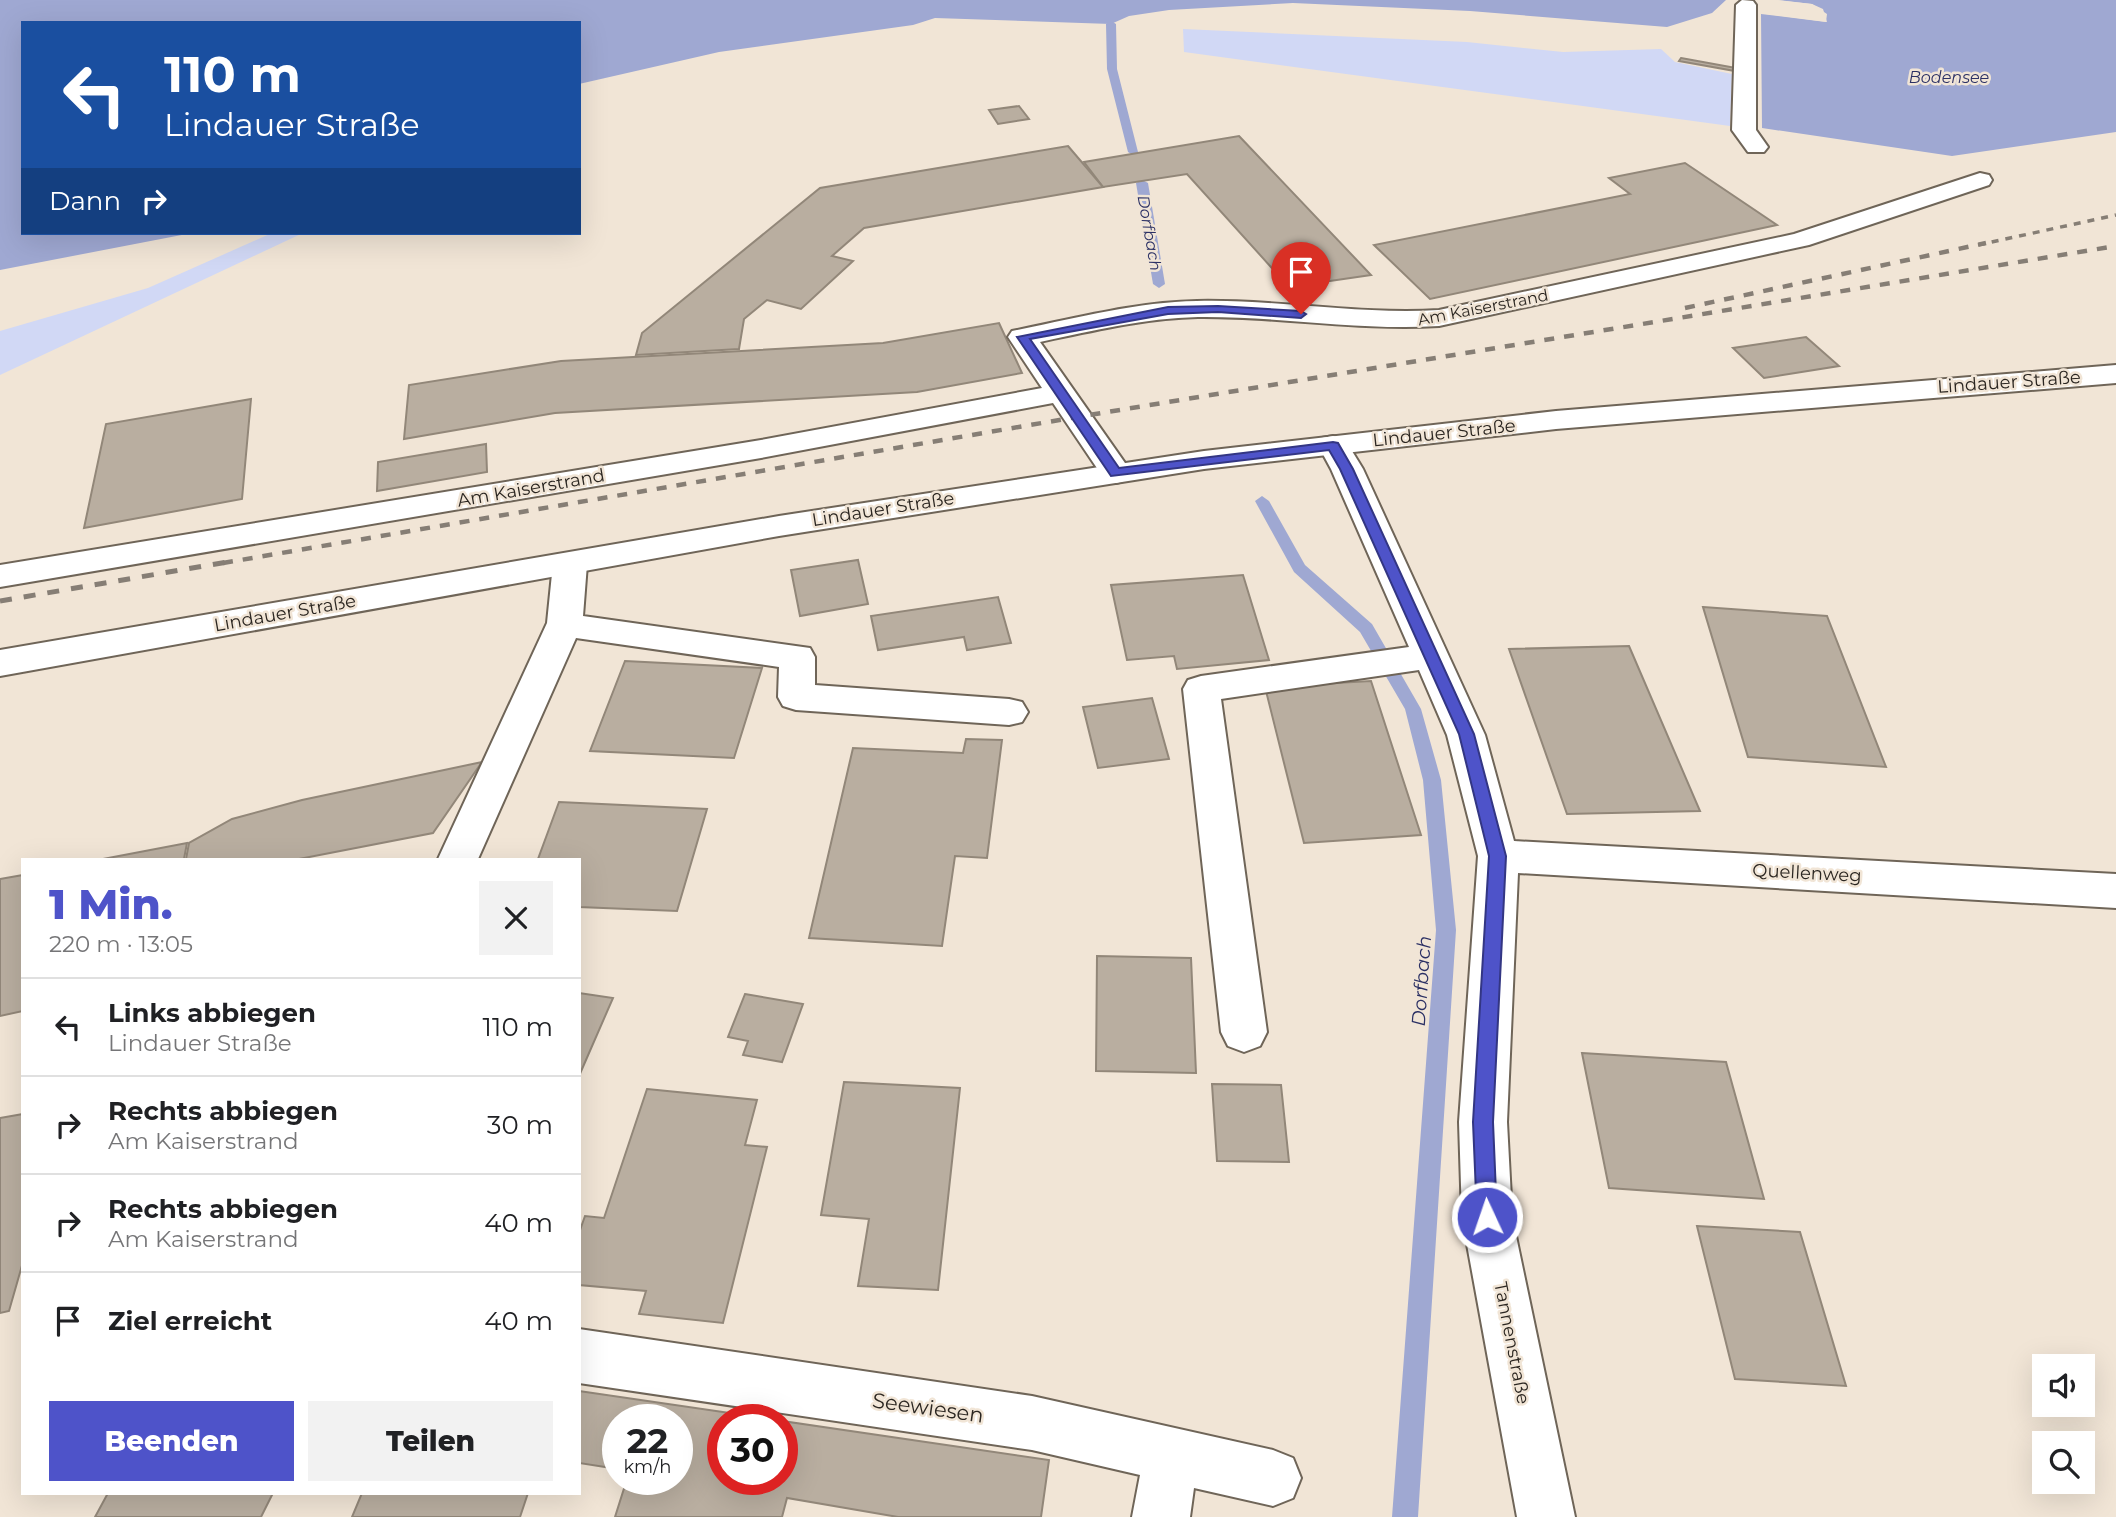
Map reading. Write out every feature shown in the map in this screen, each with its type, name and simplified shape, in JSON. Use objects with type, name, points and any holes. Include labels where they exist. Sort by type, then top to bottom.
[{"type":"street","points":[[1746,5],[1744,130],[1756,147]]},
{"type":"street","name":"Am Kaiserstrand","points":[[1116,473],[1022,337],[1168,311],[1218,309],[1406,321],[1439,318],[1800,240],[1980,180]]},
{"type":"street","name":"Lindauer Straße","points":[[0,663],[792,524],[1116,473],[1556,420],[2116,374]]},
{"type":"street","name":"Am Kaiserstrand","points":[[0,576],[761,449],[1061,393]]},
{"type":"street","name":"Tannenstraße","points":[[1333,445],[1347,469],[1415,657],[1466,734],[1498,856],[1483,1122],[1487,1217],[1546,1517]]},
{"type":"street","points":[[458,858],[565,623],[570,564]]},
{"type":"street","points":[[565,623],[588,629],[797,657],[796,697],[1009,712]]},
{"type":"street","points":[[1244,1032],[1201,688],[1415,657]]},
{"type":"street","name":"Quellenweg","points":[[1498,856],[2116,891]]},
{"type":"street","name":"Seewiesen","points":[[581,1356],[1032,1423],[1273,1478]]},
{"type":"street","points":[[1161,1517],[1172,1456]]},
{"type":"shaded area","points":[[1183,29],[1467,42],[1563,52],[1661,49],[1675,62],[1732,74],[1730,126],[1184,52]]},
{"type":"shaded area","points":[[267,235],[299,235],[0,375],[0,331],[148,288]]},
{"type":"water","points":[[0,0],[1726,0],[1712,13],[1667,27],[1470,11],[1293,3],[1169,10],[1129,16],[1111,24],[935,18],[913,25],[719,52],[581,84],[581,21],[21,21],[21,235],[182,235],[0,270]]},
{"type":"water","name":"Bodensee","points":[[1778,0],[2116,0],[2116,132],[1952,156],[1762,128],[1761,14],[1826,22],[1827,14],[1812,4]]},
{"type":"pier","points":[[1775,0],[1812,4],[1823,9],[1827,22],[1758,13],[1761,10],[1823,18],[1821,12],[1811,7],[1778,3]]},
{"type":"building","points":[[1681,58],[1736,68],[1735,71],[1679,61]]},
{"type":"building","points":[[1019,106],[1029,119],[998,124],[989,110]]},
{"type":"building","points":[[1239,136],[1371,275],[1289,287],[1187,174],[1103,187],[1084,162]]},
{"type":"building","points":[[1068,146],[1103,187],[864,228],[832,256],[853,261],[801,309],[767,300],[744,319],[739,349],[636,355],[642,333],[820,188]]},
{"type":"building","points":[[1685,163],[1777,225],[1430,299],[1374,245],[1630,194],[1609,178]]},
{"type":"building","points":[[999,323],[1022,373],[917,392],[555,413],[404,439],[409,385],[561,361],[883,343]]},
{"type":"building","points":[[1806,337],[1839,366],[1764,378],[1733,348]]},
{"type":"building","points":[[251,399],[242,499],[84,528],[106,424]]},
{"type":"building","points":[[486,444],[487,472],[377,491],[378,462]]},
{"type":"building","points":[[858,560],[868,604],[800,616],[791,570]]},
{"type":"building","points":[[1243,575],[1269,660],[1177,669],[1174,656],[1127,660],[1111,585]]},
{"type":"building","points":[[998,597],[1011,643],[967,650],[964,637],[878,650],[871,616]]},
{"type":"building","points":[[1703,607],[1827,616],[1886,767],[1748,757]]},
{"type":"building","points":[[1629,646],[1700,811],[1567,814],[1509,649]]},
{"type":"building","points":[[625,661],[762,668],[734,758],[590,751]]},
{"type":"building","points":[[1371,681],[1421,835],[1304,843],[1265,687]]},
{"type":"building","points":[[1152,698],[1169,759],[1098,768],[1083,707]]},
{"type":"building","points":[[966,739],[1002,740],[987,858],[955,856],[942,946],[809,938],[853,748],[963,753]]},
{"type":"building","points":[[482,762],[433,833],[304,858],[186,858],[189,843],[232,819],[302,800]]},
{"type":"building","points":[[559,802],[707,809],[677,911],[581,907],[581,858],[538,858]]},
{"type":"building","points":[[187,843],[184,858],[108,858]]},
{"type":"building","points":[[21,875],[21,1011],[0,1016],[0,879]]},
{"type":"building","points":[[1097,956],[1191,958],[1196,1073],[1096,1071]]},
{"type":"building","points":[[581,993],[613,998],[581,1071]]},
{"type":"building","points":[[745,994],[803,1004],[782,1062],[743,1055],[748,1041],[728,1037]]},
{"type":"building","points":[[1582,1053],[1726,1062],[1764,1199],[1609,1188]]},
{"type":"building","points":[[844,1082],[960,1088],[938,1290],[858,1286],[869,1219],[821,1215]]},
{"type":"building","points":[[1212,1084],[1281,1085],[1289,1162],[1217,1161]]},
{"type":"building","points":[[647,1089],[757,1100],[745,1145],[767,1147],[723,1323],[639,1314],[646,1291],[581,1285],[581,1227],[585,1216],[604,1218]]},
{"type":"building","points":[[21,1114],[21,1269],[9,1311],[0,1313],[0,1118]]},
{"type":"building","points":[[1697,1226],[1800,1232],[1846,1386],[1735,1379]]},
{"type":"building","points":[[581,1391],[668,1404],[602,1404],[602,1467],[581,1463]]},
{"type":"building","points":[[693,1408],[707,1410],[707,1495],[798,1495],[798,1423],[1049,1460],[1041,1517],[898,1517],[787,1498],[782,1517],[615,1517],[622,1495],[693,1495]]},
{"type":"building","points":[[107,1495],[272,1495],[261,1517],[95,1517]]},
{"type":"building","points":[[361,1495],[527,1495],[520,1517],[352,1517]]},
{"type":"waterway","name":"Dorfbach","points":[[1111,24],[1112,69],[1133,152]]},
{"type":"waterway","name":"Dorfbach","points":[[1142,183],[1159,284]]},
{"type":"waterway","name":"Dorfbach","points":[[1262,501],[1299,568],[1366,628],[1413,709],[1432,780],[1446,930],[1405,1517]]},
{"type":"railway","points":[[1978,245],[2116,215]]},
{"type":"railway","points":[[1685,308],[1986,243]]},
{"type":"railway","points":[[223,563],[1077,417],[2116,246]]},
{"type":"railway","points":[[0,601],[233,561]]},
{"type":"route","points":[[1301,314],[1218,309],[1168,311],[1022,337],[1116,473],[1333,445],[1347,469],[1466,734],[1498,856],[1483,1122],[1487,1217]]}]
